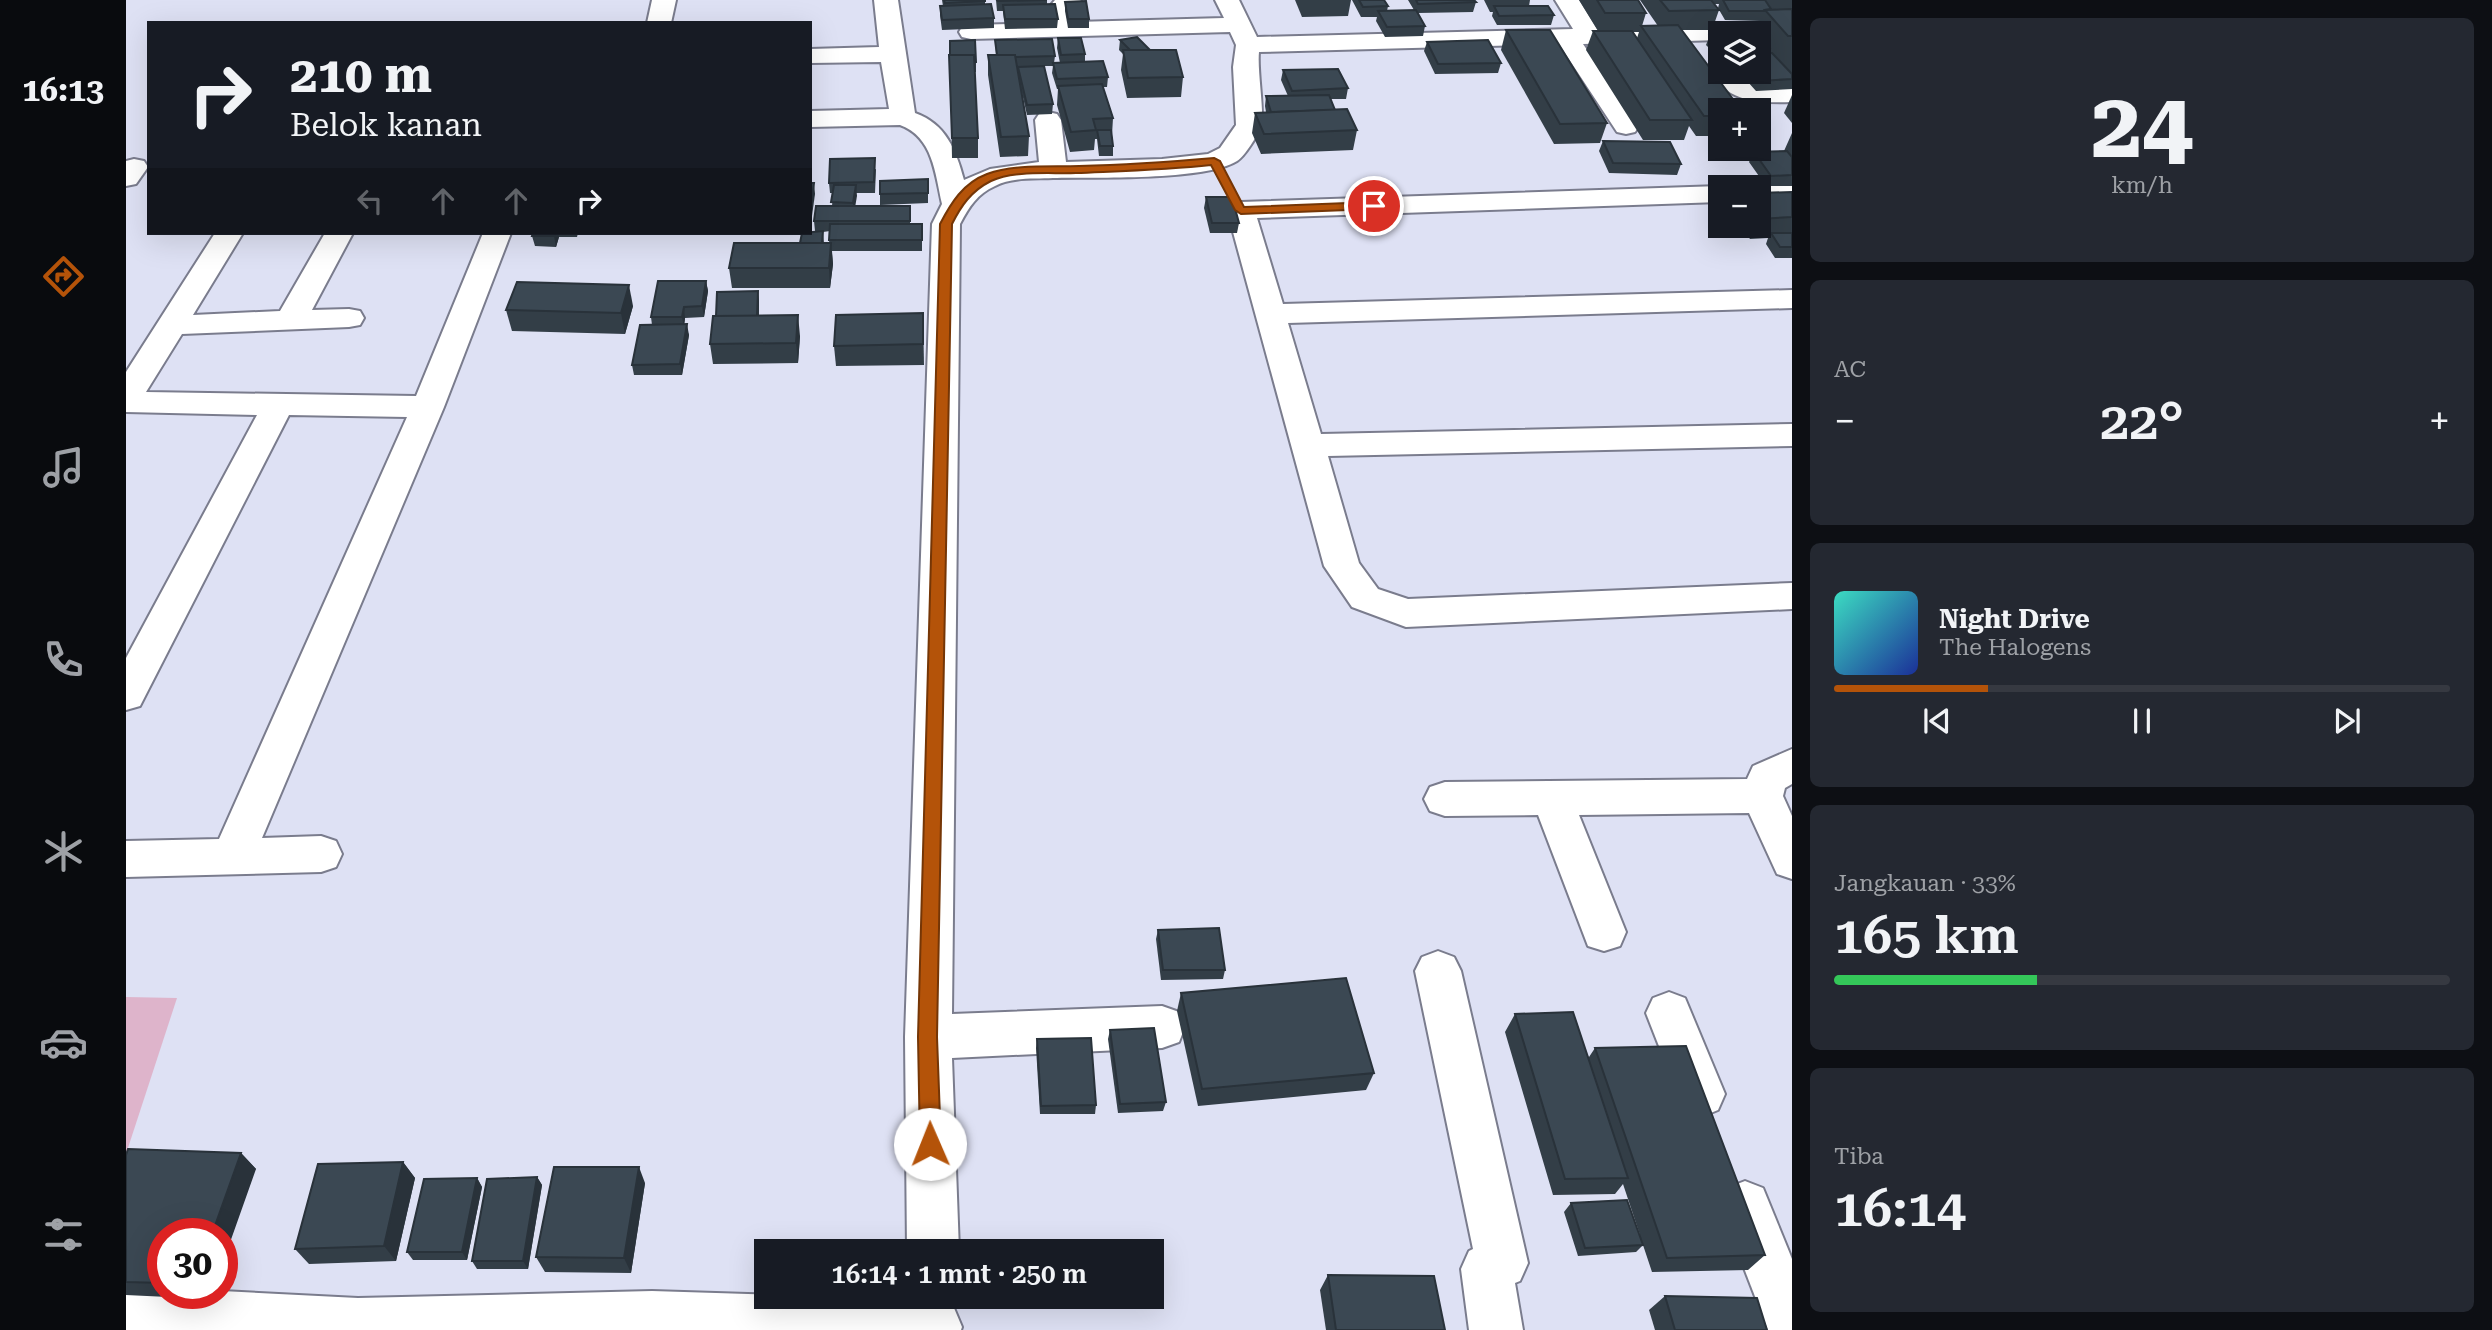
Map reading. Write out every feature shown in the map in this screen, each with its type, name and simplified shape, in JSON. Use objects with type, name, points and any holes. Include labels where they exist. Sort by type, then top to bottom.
[{"type":"street","points":[[659,21],[664,0]]},
{"type":"street","points":[[886,0],[903,117]]},
{"type":"street","points":[[1063,31],[1062,6],[1069,0]]},
{"type":"street","points":[[1567,0],[1578,37],[1626,126]]},
{"type":"street","points":[[1704,8],[1714,21]]},
{"type":"street","points":[[933,1239],[928,1037],[946,224],[956,204],[971,188],[990,177],[1053,170],[1161,167],[1214,161],[1230,154],[1249,125],[1245,67],[1238,23]]},
{"type":"street","points":[[971,32],[1238,23],[1578,37],[1708,34]]},
{"type":"street","points":[[1771,31],[1792,30]]},
{"type":"street","points":[[1691,35],[1708,55]]},
{"type":"street","points":[[812,55],[892,54]]},
{"type":"street","points":[[1732,84],[1744,93],[1792,94]]},
{"type":"street","points":[[812,119],[903,117],[926,127],[934,137],[948,170],[956,204]]},
{"type":"street","points":[[1048,120],[1053,170]]},
{"type":"street","points":[[1214,161],[1241,210],[1342,566],[1365,598],[1406,613],[1792,596]]},
{"type":"street","points":[[1771,192],[1792,191]]},
{"type":"street","points":[[1241,210],[1708,194]]},
{"type":"street","points":[[228,235],[126,400],[428,408]]},
{"type":"street","points":[[290,320],[338,235]]},
{"type":"street","points":[[233,856],[428,408],[496,235]]},
{"type":"street","points":[[1269,314],[1792,299]]},
{"type":"street","points":[[170,325],[349,318]]},
{"type":"street","points":[[126,695],[278,405]]},
{"type":"street","points":[[1307,445],[1792,435]]},
{"type":"street","points":[[1792,765],[1768,778],[1762,796],[1792,861]]},
{"type":"street","points":[[1445,799],[1762,796]]},
{"type":"street","points":[[1552,799],[1604,932]]},
{"type":"street","points":[[126,859],[321,854]]},
{"type":"street","points":[[1438,971],[1503,1263],[1486,1269],[1496,1330]]},
{"type":"street","points":[[1670,1013],[1792,1324]]},
{"type":"street","points":[[928,1037],[1162,1027]]},
{"type":"street","points":[[132,1312],[357,1327],[652,1318],[934,1318]]},
{"type":"shaded area","points":[[126,997],[177,998],[126,1154]]},
{"type":"building","points":[[944,0],[985,0],[985,1],[945,3]]},
{"type":"building","points":[[1359,0],[1384,0],[1388,6],[1363,7]]},
{"type":"building","points":[[1416,0],[1474,0],[1476,2],[1418,4]]},
{"type":"building","points":[[1597,0],[1638,0],[1646,13],[1605,13]]},
{"type":"building","points":[[1660,0],[1711,0],[1719,10],[1669,11]]},
{"type":"building","points":[[1723,0],[1765,0],[1771,9],[1729,11]]},
{"type":"building","points":[[1086,1],[1089,19],[1068,19],[1065,2]]},
{"type":"building","points":[[991,4],[994,18],[942,20],[940,6]]},
{"type":"building","points":[[1055,4],[1058,19],[1005,19],[1003,5]]},
{"type":"building","points":[[1494,6],[1548,6],[1554,15],[1499,16]]},
{"type":"building","points":[[1792,9],[1792,36],[1788,36],[1765,10]]},
{"type":"building","points":[[1416,10],[1425,26],[1387,27],[1378,11]]},
{"type":"building","points":[[1678,25],[1708,65],[1708,84],[1722,84],[1732,98],[1708,98],[1708,116],[1704,116],[1641,26]]},
{"type":"building","points":[[1506,30],[1550,30],[1607,123],[1560,124]]},
{"type":"building","points":[[1593,31],[1632,31],[1692,120],[1650,120]]},
{"type":"building","points":[[1137,37],[1150,50],[1130,50],[1120,40]]},
{"type":"building","points":[[1058,38],[1081,38],[1085,54],[1061,55]]},
{"type":"building","points":[[1052,39],[1055,56],[997,55],[995,40]]},
{"type":"building","points":[[975,40],[976,62],[974,55],[950,55],[950,41]]},
{"type":"building","points":[[1488,40],[1501,63],[1438,64],[1427,42]]},
{"type":"building","points":[[1123,50],[1176,50],[1183,77],[1128,78]]},
{"type":"building","points":[[1771,53],[1792,74],[1792,79],[1771,80]]},
{"type":"building","points":[[949,55],[974,55],[978,138],[952,138]]},
{"type":"building","points":[[988,55],[1015,55],[1029,136],[1001,137]]},
{"type":"building","points":[[1103,61],[1108,77],[1057,79],[1053,63]]},
{"type":"building","points":[[1044,66],[1053,104],[1027,105],[1018,67]]},
{"type":"building","points":[[1338,69],[1348,88],[1292,91],[1283,70]]},
{"type":"building","points":[[1102,84],[1113,118],[1093,119],[1096,130],[1071,132],[1058,86]]},
{"type":"building","points":[[1329,95],[1335,110],[1271,112],[1266,96]]},
{"type":"building","points":[[1347,109],[1357,130],[1264,134],[1255,113]]},
{"type":"building","points":[[1097,130],[1111,130],[1113,146],[1100,146]]},
{"type":"building","points":[[1603,141],[1670,142],[1681,164],[1613,163]]},
{"type":"building","points":[[1771,151],[1787,151],[1792,157],[1792,175],[1771,176],[1760,161],[1771,161]]},
{"type":"building","points":[[875,158],[874,182],[829,183],[830,159]]},
{"type":"building","points":[[928,179],[928,193],[880,194],[880,181]]},
{"type":"building","points":[[834,185],[856,185],[853,203],[831,202]]},
{"type":"building","points":[[1792,192],[1792,217],[1771,218],[1771,193]]},
{"type":"building","points":[[1206,197],[1232,197],[1239,223],[1212,223]]},
{"type":"building","points":[[816,206],[910,206],[910,221],[814,221]]},
{"type":"building","points":[[830,224],[922,224],[922,240],[829,240]]},
{"type":"building","points":[[823,231],[822,243],[800,243],[802,235],[812,235],[812,232]]},
{"type":"building","points":[[1771,233],[1792,233],[1792,247],[1780,247]]},
{"type":"building","points":[[734,243],[831,243],[829,268],[729,268]]},
{"type":"building","points":[[658,281],[706,281],[702,306],[684,307],[682,317],[651,317]]},
{"type":"building","points":[[517,282],[629,285],[621,313],[506,310]]},
{"type":"building","points":[[758,291],[757,316],[716,316],[717,292]]},
{"type":"building","points":[[923,313],[923,344],[834,346],[836,315]]},
{"type":"building","points":[[798,315],[796,343],[710,344],[713,316]]},
{"type":"building","points":[[687,324],[680,364],[632,365],[640,325]]},
{"type":"building","points":[[1219,928],[1225,970],[1163,970],[1158,930]]},
{"type":"building","points":[[1346,978],[1374,1073],[1202,1089],[1181,993]]},
{"type":"building","points":[[1573,1012],[1628,1178],[1565,1179],[1515,1014]]},
{"type":"building","points":[[1154,1028],[1166,1102],[1120,1104],[1110,1030]]},
{"type":"building","points":[[1091,1038],[1096,1105],[1041,1106],[1037,1039]]},
{"type":"building","points":[[1686,1046],[1765,1255],[1667,1258],[1595,1048]]},
{"type":"building","points":[[128,1149],[241,1153],[218,1218],[147,1218],[147,1283],[126,1282]]},
{"type":"building","points":[[403,1162],[384,1246],[295,1249],[318,1164]]},
{"type":"building","points":[[554,1167],[639,1167],[624,1258],[536,1257]]},
{"type":"building","points":[[537,1177],[523,1261],[472,1261],[487,1179]]},
{"type":"building","points":[[477,1178],[462,1252],[407,1252],[424,1179]]},
{"type":"building","points":[[1627,1200],[1643,1245],[1585,1248],[1571,1203]]},
{"type":"building","points":[[1328,1275],[1434,1276],[1445,1330],[1336,1330]]},
{"type":"building","points":[[1665,1296],[1757,1298],[1767,1330],[1675,1330]]},
{"type":"route","points":[[930,1144],[928,1037],[946,224],[956,204],[971,188],[990,177],[1026,171],[1161,167],[1214,161],[1241,210],[1374,206]]}]
